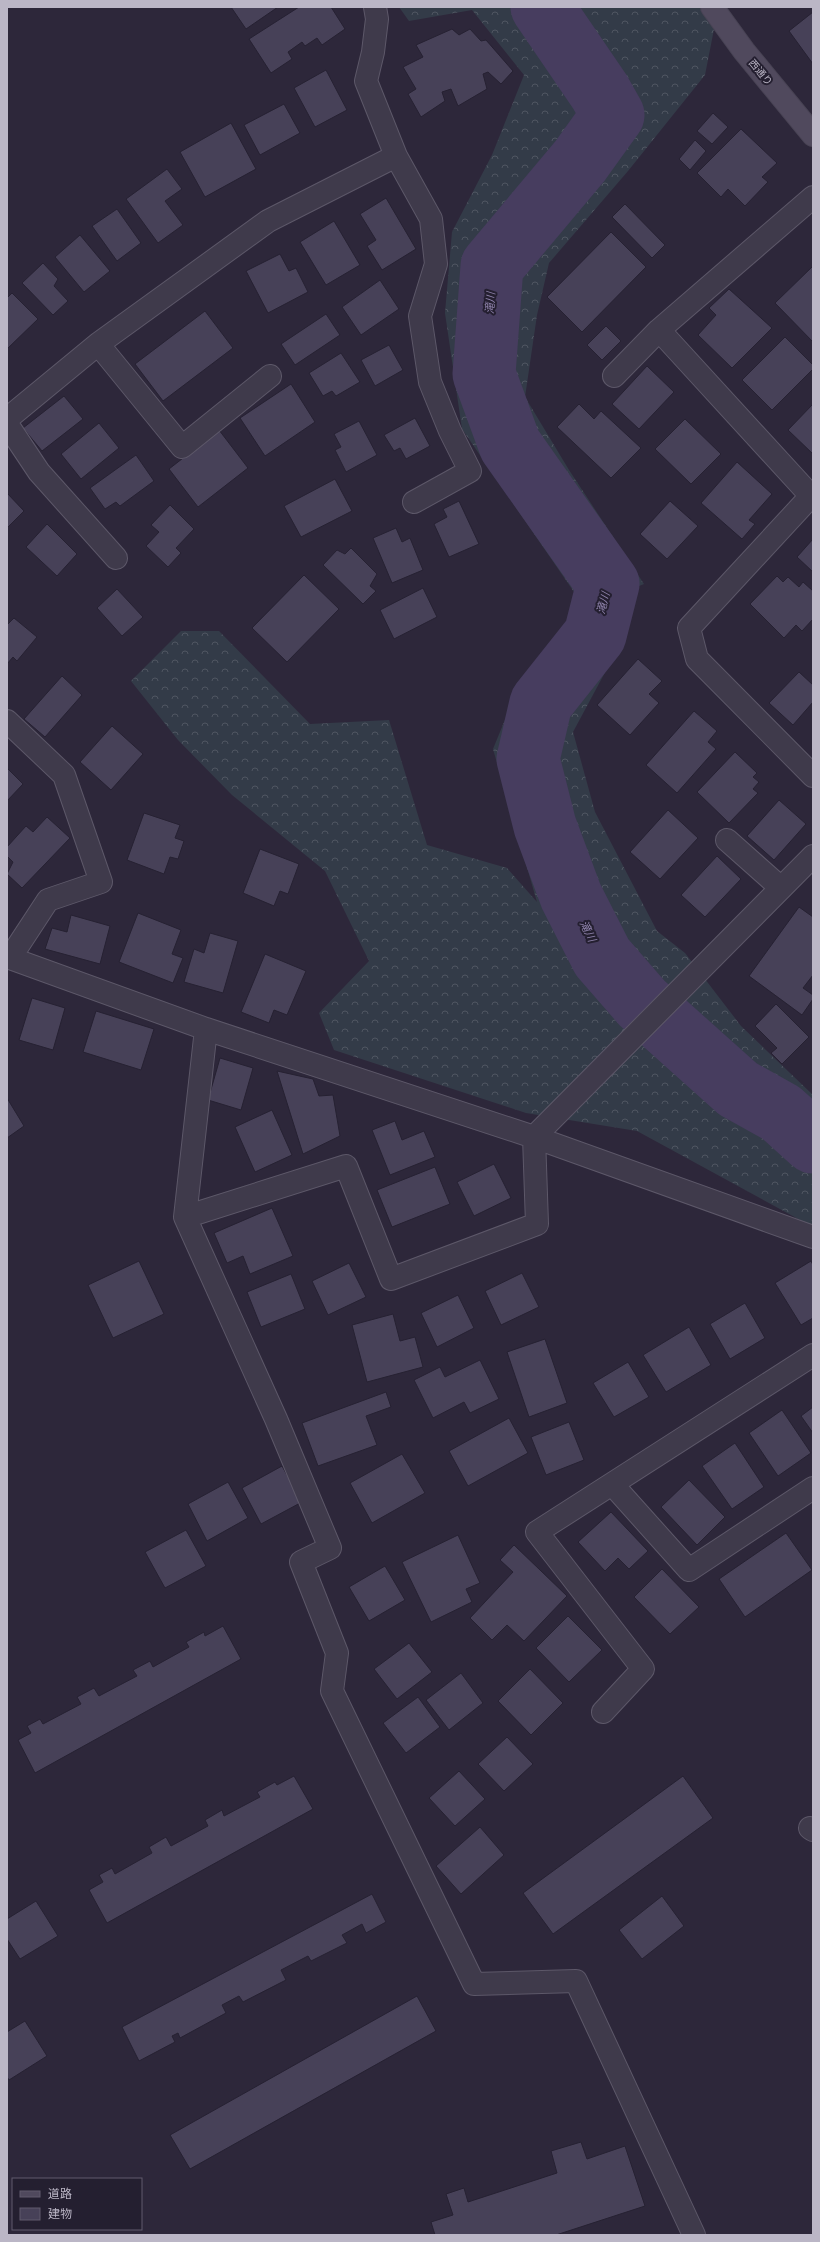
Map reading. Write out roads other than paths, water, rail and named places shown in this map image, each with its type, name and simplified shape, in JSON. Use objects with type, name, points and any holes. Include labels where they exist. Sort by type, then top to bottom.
[{"type":"street","points":[[376,7],[377,19],[373,52],[366,81],[396,156],[431,219],[436,264],[420,316],[430,382],[450,431],[470,471],[414,502]]},
{"type":"street","name":"西通り","points":[[712,7],[744,52],[813,134]]},
{"type":"street","points":[[7,419],[98,344],[268,221],[396,156]]},
{"type":"street","points":[[614,376],[659,330],[813,197]]},
{"type":"street","points":[[659,330],[811,496],[689,628],[696,659],[813,776]]},
{"type":"street","points":[[98,344],[182,447],[270,376]]},
{"type":"street","points":[[7,424],[39,472],[116,558]]},
{"type":"street","points":[[7,721],[64,775],[101,882],[48,900],[8,957],[206,1029],[534,1137],[813,1236]]},
{"type":"street","points":[[727,840],[781,888]]},
{"type":"street","points":[[185,1218],[346,1166],[391,1279],[536,1224],[534,1137],[813,856]]},
{"type":"street","points":[[206,1029],[185,1218],[276,1419],[330,1548],[301,1562],[337,1652],[332,1691],[474,1984],[576,1981],[694,2235]]},
{"type":"street","points":[[603,1712],[643,1669],[537,1532],[813,1355]]},
{"type":"street","points":[[612,1484],[689,1570],[813,1488]]},
{"type":"waterway","name":"滝川","points":[[542,7],[600,92],[613,115],[580,161],[492,266],[484,374],[510,445],[608,584],[595,635],[541,703],[528,759],[545,826],[571,896],[602,957],[642,1003],[738,1089],[781,1113],[813,1142]]}]
